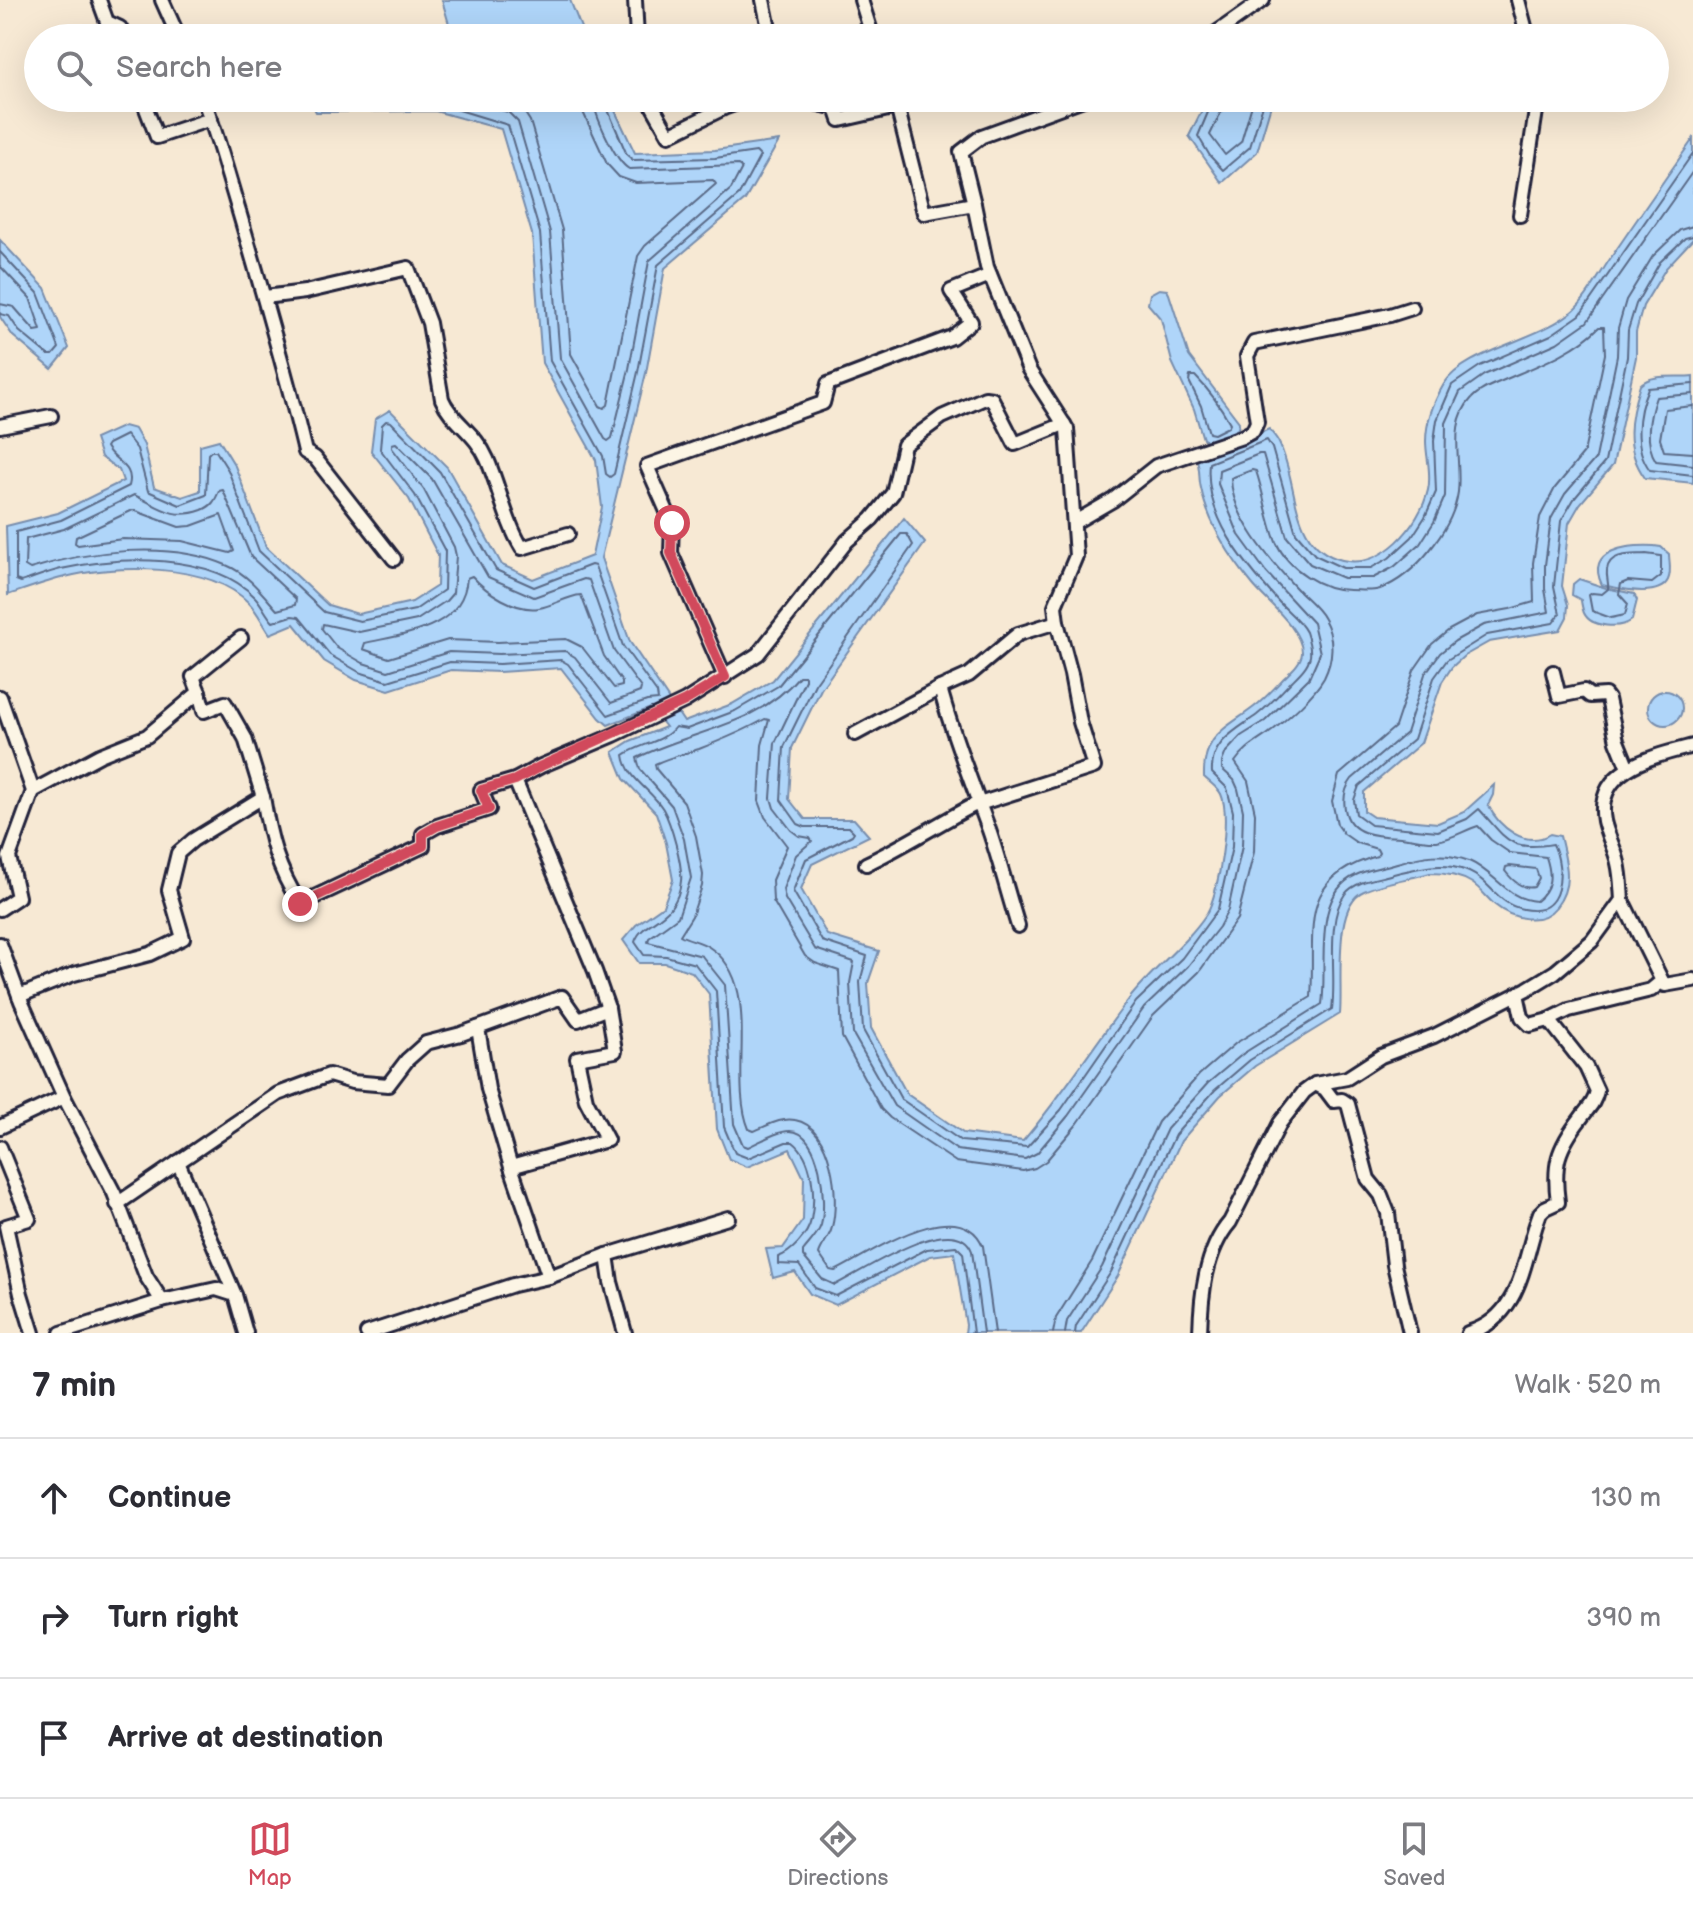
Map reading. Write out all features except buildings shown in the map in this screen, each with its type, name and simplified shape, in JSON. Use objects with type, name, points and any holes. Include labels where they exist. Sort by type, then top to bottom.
[{"type":"street","points":[[99,0],[107,22],[111,24]]},
{"type":"street","points":[[162,0],[173,24]]},
{"type":"street","points":[[635,0],[636,24]]},
{"type":"street","points":[[763,0],[768,24]]},
{"type":"street","points":[[861,0],[869,24]]},
{"type":"street","points":[[1229,24],[1263,0]]},
{"type":"street","points":[[1518,0],[1524,24]]},
{"type":"street","points":[[147,112],[157,137],[211,119]]},
{"type":"street","points":[[208,112],[223,151],[289,380],[305,452],[315,458],[394,559]]},
{"type":"street","points":[[656,112],[669,135],[716,112]]},
{"type":"street","points":[[837,112],[840,120],[865,112]]},
{"type":"street","points":[[899,112],[924,213],[974,204]]},
{"type":"street","points":[[866,864],[979,804],[1094,767],[1080,722],[1055,606],[1076,556],[1067,429],[1029,370],[990,275],[961,152],[982,136],[1048,112]]},
{"type":"street","points":[[1520,215],[1536,112]]},
{"type":"street","points":[[265,297],[305,292],[408,268],[429,323],[446,410],[469,429],[487,458],[512,532],[522,548],[568,534]]},
{"type":"street","points":[[725,677],[671,553],[672,523],[647,466],[823,403],[828,384],[952,337],[971,322],[951,291],[990,275]]},
{"type":"street","points":[[1075,522],[1113,500],[1156,466],[1253,431],[1257,422],[1247,356],[1254,343],[1412,308]]},
{"type":"street","points":[[241,638],[193,677],[204,711],[225,703],[245,738],[282,875],[300,904],[423,846],[423,834],[437,826],[489,809],[481,790],[515,780],[685,701],[758,654],[847,541],[872,519],[893,493],[904,445],[942,417],[985,398],[992,399],[1015,444],[1064,424]]},
{"type":"street","points":[[0,426],[51,416]]},
{"type":"street","points":[[855,734],[969,675],[1018,634],[1057,622]]},
{"type":"street","points":[[1553,672],[1559,696],[1584,691],[1590,696],[1605,695],[1628,768]]},
{"type":"street","points":[[940,688],[1018,926]]},
{"type":"street","points":[[33,791],[100,755],[147,736],[199,692]]},
{"type":"street","points":[[0,697],[33,791],[9,857],[18,897],[0,909]]},
{"type":"street","points":[[1693,746],[1638,762],[1628,768],[1616,777],[1603,804],[1604,821],[1618,864],[1622,900],[1662,981],[1665,985],[1673,985],[1693,980]]},
{"type":"street","points":[[511,1167],[607,1140],[586,1100],[577,1058],[615,1051],[608,1008],[595,971],[515,780]]},
{"type":"street","points":[[19,996],[74,974],[150,954],[183,938],[169,890],[178,853],[193,840],[263,797]]},
{"type":"street","points":[[1200,1333],[1202,1293],[1219,1235],[1230,1222],[1280,1123],[1304,1092],[1315,1084],[1347,1078],[1381,1056],[1434,1036],[1555,972],[1592,941],[1622,900]]},
{"type":"street","points":[[0,944],[19,996],[64,1097],[114,1193],[146,1276],[162,1301]]},
{"type":"street","points":[[1517,994],[1522,1017],[1530,1025],[1569,1010],[1651,990],[1662,981]]},
{"type":"street","points":[[117,1204],[278,1094],[329,1075],[352,1082],[388,1085],[407,1060],[426,1043],[478,1028],[562,997],[578,1020],[608,1008]]},
{"type":"street","points":[[1468,1333],[1489,1326],[1522,1278],[1540,1213],[1558,1202],[1554,1178],[1556,1161],[1580,1119],[1594,1104],[1597,1091],[1586,1067],[1549,1020]]},
{"type":"street","points":[[478,1028],[488,1089],[549,1277]]},
{"type":"street","points":[[1315,1084],[1325,1089],[1334,1101],[1342,1100],[1348,1104],[1368,1179],[1385,1203],[1396,1278],[1410,1333]]},
{"type":"street","points":[[0,1127],[64,1097]]},
{"type":"street","points":[[0,1147],[29,1219],[6,1226],[33,1333]]},
{"type":"street","points":[[178,1162],[235,1295],[246,1333]]},
{"type":"street","points":[[367,1333],[728,1218]]},
{"type":"street","points":[[607,1255],[625,1333]]},
{"type":"street","points":[[61,1333],[162,1301],[216,1289],[235,1295]]},
{"type":"water","points":[[442,0],[570,0],[579,24],[449,24]]},
{"type":"water","points":[[439,112],[616,112],[635,153],[715,150],[779,141],[745,200],[665,268],[646,373],[601,558],[630,642],[684,722],[732,704],[773,680],[904,518],[925,543],[821,689],[792,748],[789,799],[805,819],[854,819],[869,836],[812,864],[801,889],[827,935],[879,951],[868,983],[871,1028],[907,1094],[963,1133],[1023,1141],[1129,999],[1207,913],[1219,872],[1225,819],[1221,794],[1204,777],[1207,752],[1217,735],[1262,700],[1301,657],[1301,644],[1291,626],[1253,585],[1221,540],[1204,501],[1196,458],[1269,429],[1278,441],[1298,511],[1313,542],[1325,553],[1342,560],[1357,561],[1385,551],[1408,530],[1424,503],[1429,478],[1427,426],[1444,384],[1454,372],[1469,362],[1544,329],[1575,309],[1693,139],[1693,239],[1666,268],[1643,306],[1636,332],[1636,357],[1613,465],[1580,504],[1569,523],[1562,586],[1568,605],[1567,617],[1560,630],[1489,642],[1464,656],[1442,682],[1421,743],[1364,792],[1364,811],[1373,817],[1438,823],[1464,812],[1494,785],[1488,805],[1506,828],[1531,839],[1550,834],[1560,836],[1567,873],[1562,898],[1543,917],[1518,917],[1495,905],[1467,880],[1430,873],[1372,888],[1354,899],[1343,928],[1340,1014],[1255,1066],[1220,1096],[1181,1141],[1118,1276],[1081,1333],[965,1333],[954,1253],[930,1256],[836,1305],[810,1294],[795,1272],[773,1278],[766,1249],[783,1248],[803,1220],[804,1178],[790,1149],[747,1167],[729,1159],[717,1129],[709,994],[692,972],[665,963],[639,963],[623,940],[636,925],[663,906],[673,880],[656,813],[624,779],[613,752],[630,741],[666,727],[651,708],[608,725],[561,668],[499,672],[451,670],[389,690],[356,680],[324,661],[294,624],[270,634],[252,606],[232,590],[186,573],[133,569],[82,573],[8,595],[6,526],[58,513],[123,481],[119,470],[101,457],[95,439],[124,426],[135,429],[144,445],[154,487],[182,497],[200,491],[200,445],[219,440],[235,466],[266,547],[328,605],[358,614],[412,602],[437,586],[438,555],[409,499],[371,451],[375,419],[390,410],[447,467],[502,565],[533,579],[592,556],[602,507],[596,460],[542,363],[532,234],[501,129]]},
{"type":"water","points":[[1201,112],[1269,112],[1257,152],[1222,183],[1189,136]]},
{"type":"water","points":[[0,240],[45,288],[69,348],[52,369],[13,336],[0,317]]},
{"type":"water","points":[[1159,289],[1167,290],[1169,294],[1189,356],[1239,422],[1238,429],[1211,443],[1203,439],[1194,409],[1172,362],[1161,319],[1148,304],[1150,294]]},
{"type":"water","points":[[1693,376],[1693,483],[1645,478],[1634,456],[1630,433],[1640,385],[1658,377]]},
{"type":"water","points":[[1661,547],[1669,554],[1670,574],[1663,586],[1638,591],[1602,585],[1598,573],[1604,556],[1622,548]]},
{"type":"water","points":[[1579,579],[1634,594],[1637,600],[1632,620],[1606,626],[1593,622],[1584,612],[1581,600],[1572,595],[1573,584]]},
{"type":"water","points":[[1665,691],[1677,696],[1682,708],[1677,720],[1665,725],[1653,720],[1648,708],[1653,696]]},
{"type":"route","points":[[300,904],[423,846],[423,834],[437,826],[489,809],[481,790],[515,780],[614,735],[685,701],[725,677],[671,553],[672,523]]}]
